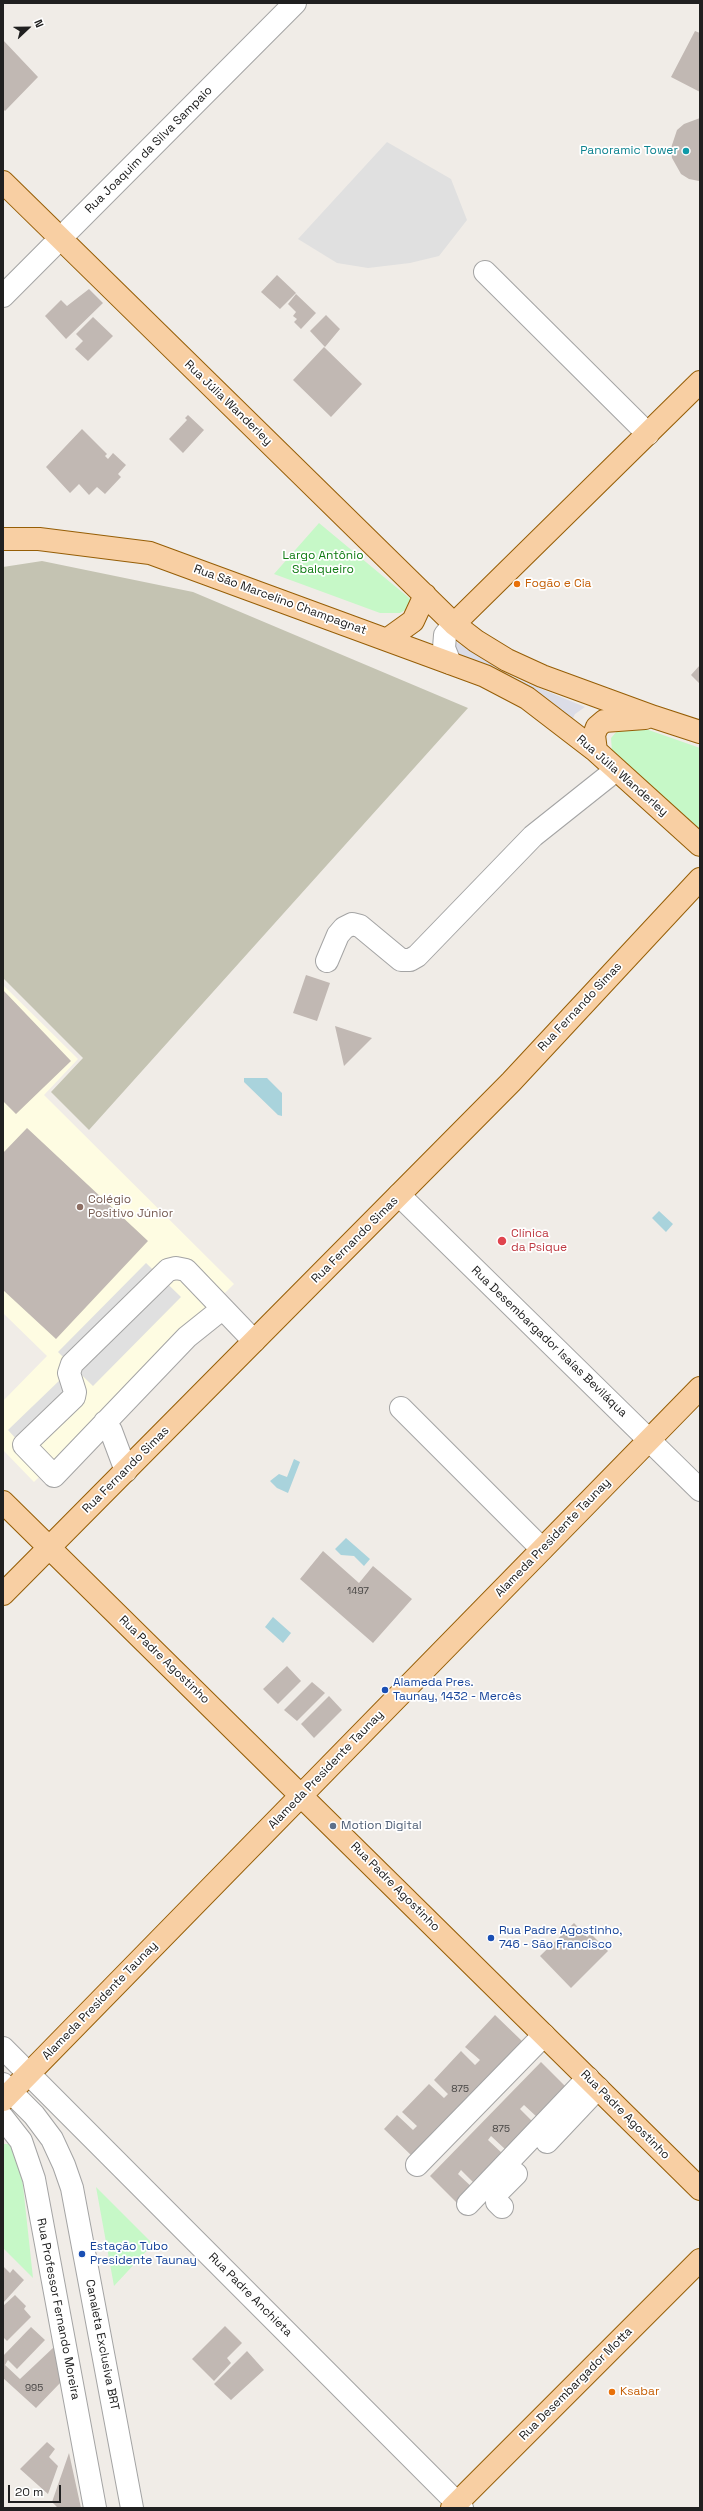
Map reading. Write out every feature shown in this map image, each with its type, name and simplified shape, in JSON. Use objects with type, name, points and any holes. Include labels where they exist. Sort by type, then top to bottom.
[{"type":"main road","name":"Rua Júlia Wanderley","points":[[3,182],[454,624]]},
{"type":"main road","points":[[700,382],[454,624],[476,641],[507,660],[578,690],[700,732]]},
{"type":"main road","name":"Rua São Marcelino Champagnat","points":[[3,539],[40,539],[150,553],[388,639],[508,686],[542,710]]},
{"type":"main road","points":[[388,639],[414,621],[425,595]]},
{"type":"main road","name":"Rua Júlia Wanderley","points":[[542,710],[596,751],[700,845]]},
{"type":"main road","points":[[596,751],[594,735],[597,726],[604,722],[654,717]]},
{"type":"main road","name":"Rua Fernando Simas","points":[[3,1594],[511,1082],[700,879]]},
{"type":"main road","name":"Alameda Presidente Taunay","points":[[6,2092],[29,2074],[700,1388]]},
{"type":"main road","name":"Rua Padre Agostinho","points":[[3,1502],[302,1795],[700,2189]]},
{"type":"main road","name":"Rua Desembargador Motta","points":[[457,2506],[700,2260]]},
{"type":"street","name":"Rua Joaquim da Silva Sampaio","points":[[3,296],[295,3]]},
{"type":"street","points":[[485,272],[648,434]]},
{"type":"street","points":[[450,663],[444,648],[445,635],[454,624]]},
{"type":"street","points":[[327,961],[338,935],[344,928],[352,924],[360,926],[401,960],[410,960],[417,956],[533,836],[616,770]]},
{"type":"street","name":"Rua Desembargador Isaías Beviláqua","points":[[399,1195],[700,1490]]},
{"type":"street","points":[[222,1309],[187,1337],[54,1476],[24,1444],[74,1397],[75,1392],[69,1373],[72,1364],[168,1270],[176,1268],[186,1270],[254,1341]]},
{"type":"street","points":[[401,1408],[542,1549]]},
{"type":"street","points":[[105,1422],[113,1436],[126,1471]]},
{"type":"street","points":[[417,2165],[544,2035]]},
{"type":"street","name":"Rua Padre Anchieta","points":[[3,2048],[457,2506]]},
{"type":"street","points":[[468,2204],[593,2083]]},
{"type":"street","points":[[502,2207],[497,2202],[497,2193],[593,2083]]},
{"type":"street","name":"Canaleta Exclusiva BRT","points":[[6,2092],[34,2115],[52,2139],[64,2165],[72,2188],[132,2508]]},
{"type":"street","name":"Rua Professor Fernando Moreira","points":[[3,2118],[21,2141],[34,2179],[95,2508]]},
{"type":"shaded area","points":[[387,142],[451,179],[467,220],[439,256],[410,263],[368,268],[337,263],[298,239]]},
{"type":"shaded area","points":[[42,561],[193,592],[468,708],[89,1130],[51,1092],[83,1058],[3,978],[3,567]]},
{"type":"shaded area","points":[[451,639],[515,678],[585,707],[575,714],[572,720],[548,699],[535,691],[449,651]]},
{"type":"shaded area","name":"Colégio Positivo Júnior","points":[[3,985],[78,1059],[44,1095],[234,1284],[34,1482],[3,1450],[3,1401],[47,1356],[3,1313]]},
{"type":"shaded area","points":[[146,1263],[181,1297],[93,1386],[58,1352]]},
{"type":"shaded area","points":[[61,1379],[83,1401],[29,1453],[8,1430]]},
{"type":"green space","name":"Largo Antônio Sbalqueiro","points":[[319,523],[414,602],[409,608],[400,613],[380,613],[274,574]]},
{"type":"green space","points":[[643,728],[700,748],[700,829],[612,752],[611,738],[617,731]]},
{"type":"green space","points":[[3,2144],[10,2144],[20,2158],[33,2278],[3,2248]]},
{"type":"green space","points":[[96,2187],[153,2244],[114,2286]]},
{"type":"water","points":[[244,1078],[267,1078],[282,1093],[282,1116],[278,1115],[244,1082]]},
{"type":"water","points":[[659,1211],[673,1224],[666,1232],[652,1218]]},
{"type":"water","points":[[294,1459],[300,1462],[288,1493],[277,1488],[270,1481],[279,1474],[287,1477]]},
{"type":"water","points":[[346,1538],[370,1559],[364,1566],[354,1556],[341,1555],[335,1549]]},
{"type":"water","points":[[273,1617],[291,1633],[283,1643],[265,1627]]},
{"type":"building","points":[[695,31],[700,33],[700,92],[671,77]]},
{"type":"building","points":[[3,40],[38,77],[5,111],[3,109]]},
{"type":"building","name":"Panoramic Tower","points":[[700,118],[699,181],[689,179],[681,174],[672,158],[671,148],[677,130],[684,124]]},
{"type":"building","points":[[277,275],[296,293],[280,309],[261,292]]},
{"type":"building","points":[[89,289],[103,303],[66,339],[45,316],[61,300],[67,306]]},
{"type":"building","points":[[296,294],[316,313],[301,329],[294,322],[297,319],[293,316],[296,312],[288,304]]},
{"type":"building","points":[[326,315],[340,329],[325,347],[310,331]]},
{"type":"building","points":[[93,317],[113,336],[88,361],[75,349],[83,341],[76,334]]},
{"type":"building","points":[[324,347],[362,384],[331,417],[293,380]]},
{"type":"building","points":[[188,415],[204,430],[183,453],[169,439],[187,420],[185,418]]},
{"type":"building","points":[[82,429],[107,454],[105,456],[108,459],[113,453],[126,465],[118,474],[121,477],[105,494],[97,487],[89,495],[79,484],[70,493],[46,467]]},
{"type":"building","points":[[700,665],[700,684],[691,675]]},
{"type":"building","points":[[306,975],[330,983],[317,1021],[293,1013]]},
{"type":"building","points":[[3,990],[71,1061],[16,1114],[3,1101]]},
{"type":"building","points":[[335,1026],[372,1038],[344,1066]]},
{"type":"building","points":[[27,1128],[148,1241],[56,1339],[3,1290],[3,1153]]},
{"type":"building","points":[[323,1551],[359,1583],[373,1566],[412,1599],[373,1643],[300,1579]]},
{"type":"building","points":[[287,1666],[301,1681],[278,1704],[263,1689]]},
{"type":"building","points":[[312,1682],[325,1693],[297,1721],[284,1710]]},
{"type":"building","points":[[329,1696],[342,1710],[314,1738],[301,1724]]},
{"type":"building","points":[[574,1923],[587,1937],[591,1934],[608,1951],[571,1988],[540,1956]]},
{"type":"building","points":[[495,2015],[522,2041],[413,2157],[384,2129],[397,2115],[413,2130],[417,2126],[402,2112],[429,2084],[444,2098],[448,2094],[434,2080],[461,2051],[475,2065],[480,2060],[465,2047]]},
{"type":"building","points":[[541,2062],[567,2088],[538,2118],[524,2105],[520,2109],[533,2122],[506,2150],[491,2136],[488,2140],[503,2154],[474,2183],[461,2170],[458,2174],[475,2190],[460,2206],[430,2176]]},
{"type":"building","points":[[3,2266],[10,2273],[13,2269],[24,2280],[3,2303]]},
{"type":"building","points":[[15,2295],[26,2306],[24,2309],[31,2317],[7,2341],[3,2337],[3,2306]]},
{"type":"building","points":[[225,2326],[242,2343],[227,2358],[231,2363],[214,2381],[192,2359]]},
{"type":"building","points":[[31,2327],[45,2340],[17,2369],[8,2360],[5,2365],[20,2379],[54,2347],[61,2382],[36,2408],[3,2378],[3,2356]]},
{"type":"building","points":[[247,2351],[264,2370],[231,2400],[214,2384]]},
{"type":"building","points":[[47,2442],[55,2449],[49,2457],[58,2466],[48,2494],[20,2469]]},
{"type":"building","points":[[69,2453],[81,2508],[58,2508],[52,2502]]},
{"type":"place","name":"Panoramic Tower","points":[[686,151]]},
{"type":"place","name":"Fogão e Cia","points":[[517,584]]},
{"type":"place","name":"Colégio Positivo Júnior","points":[[80,1207]]},
{"type":"place","name":"Clínica da Psique","points":[[502,1241]]},
{"type":"place","name":"Alameda Pres. Taunay, 1432 - Mercês","points":[[385,1690]]},
{"type":"place","name":"Motion Digital","points":[[333,1826]]},
{"type":"place","name":"Rua Padre Agostinho, 746 - São Francisco","points":[[491,1938]]},
{"type":"place","name":"Estação Tubo Presidente Taunay","points":[[82,2254]]},
{"type":"place","name":"Ksabar","points":[[612,2392]]}]
